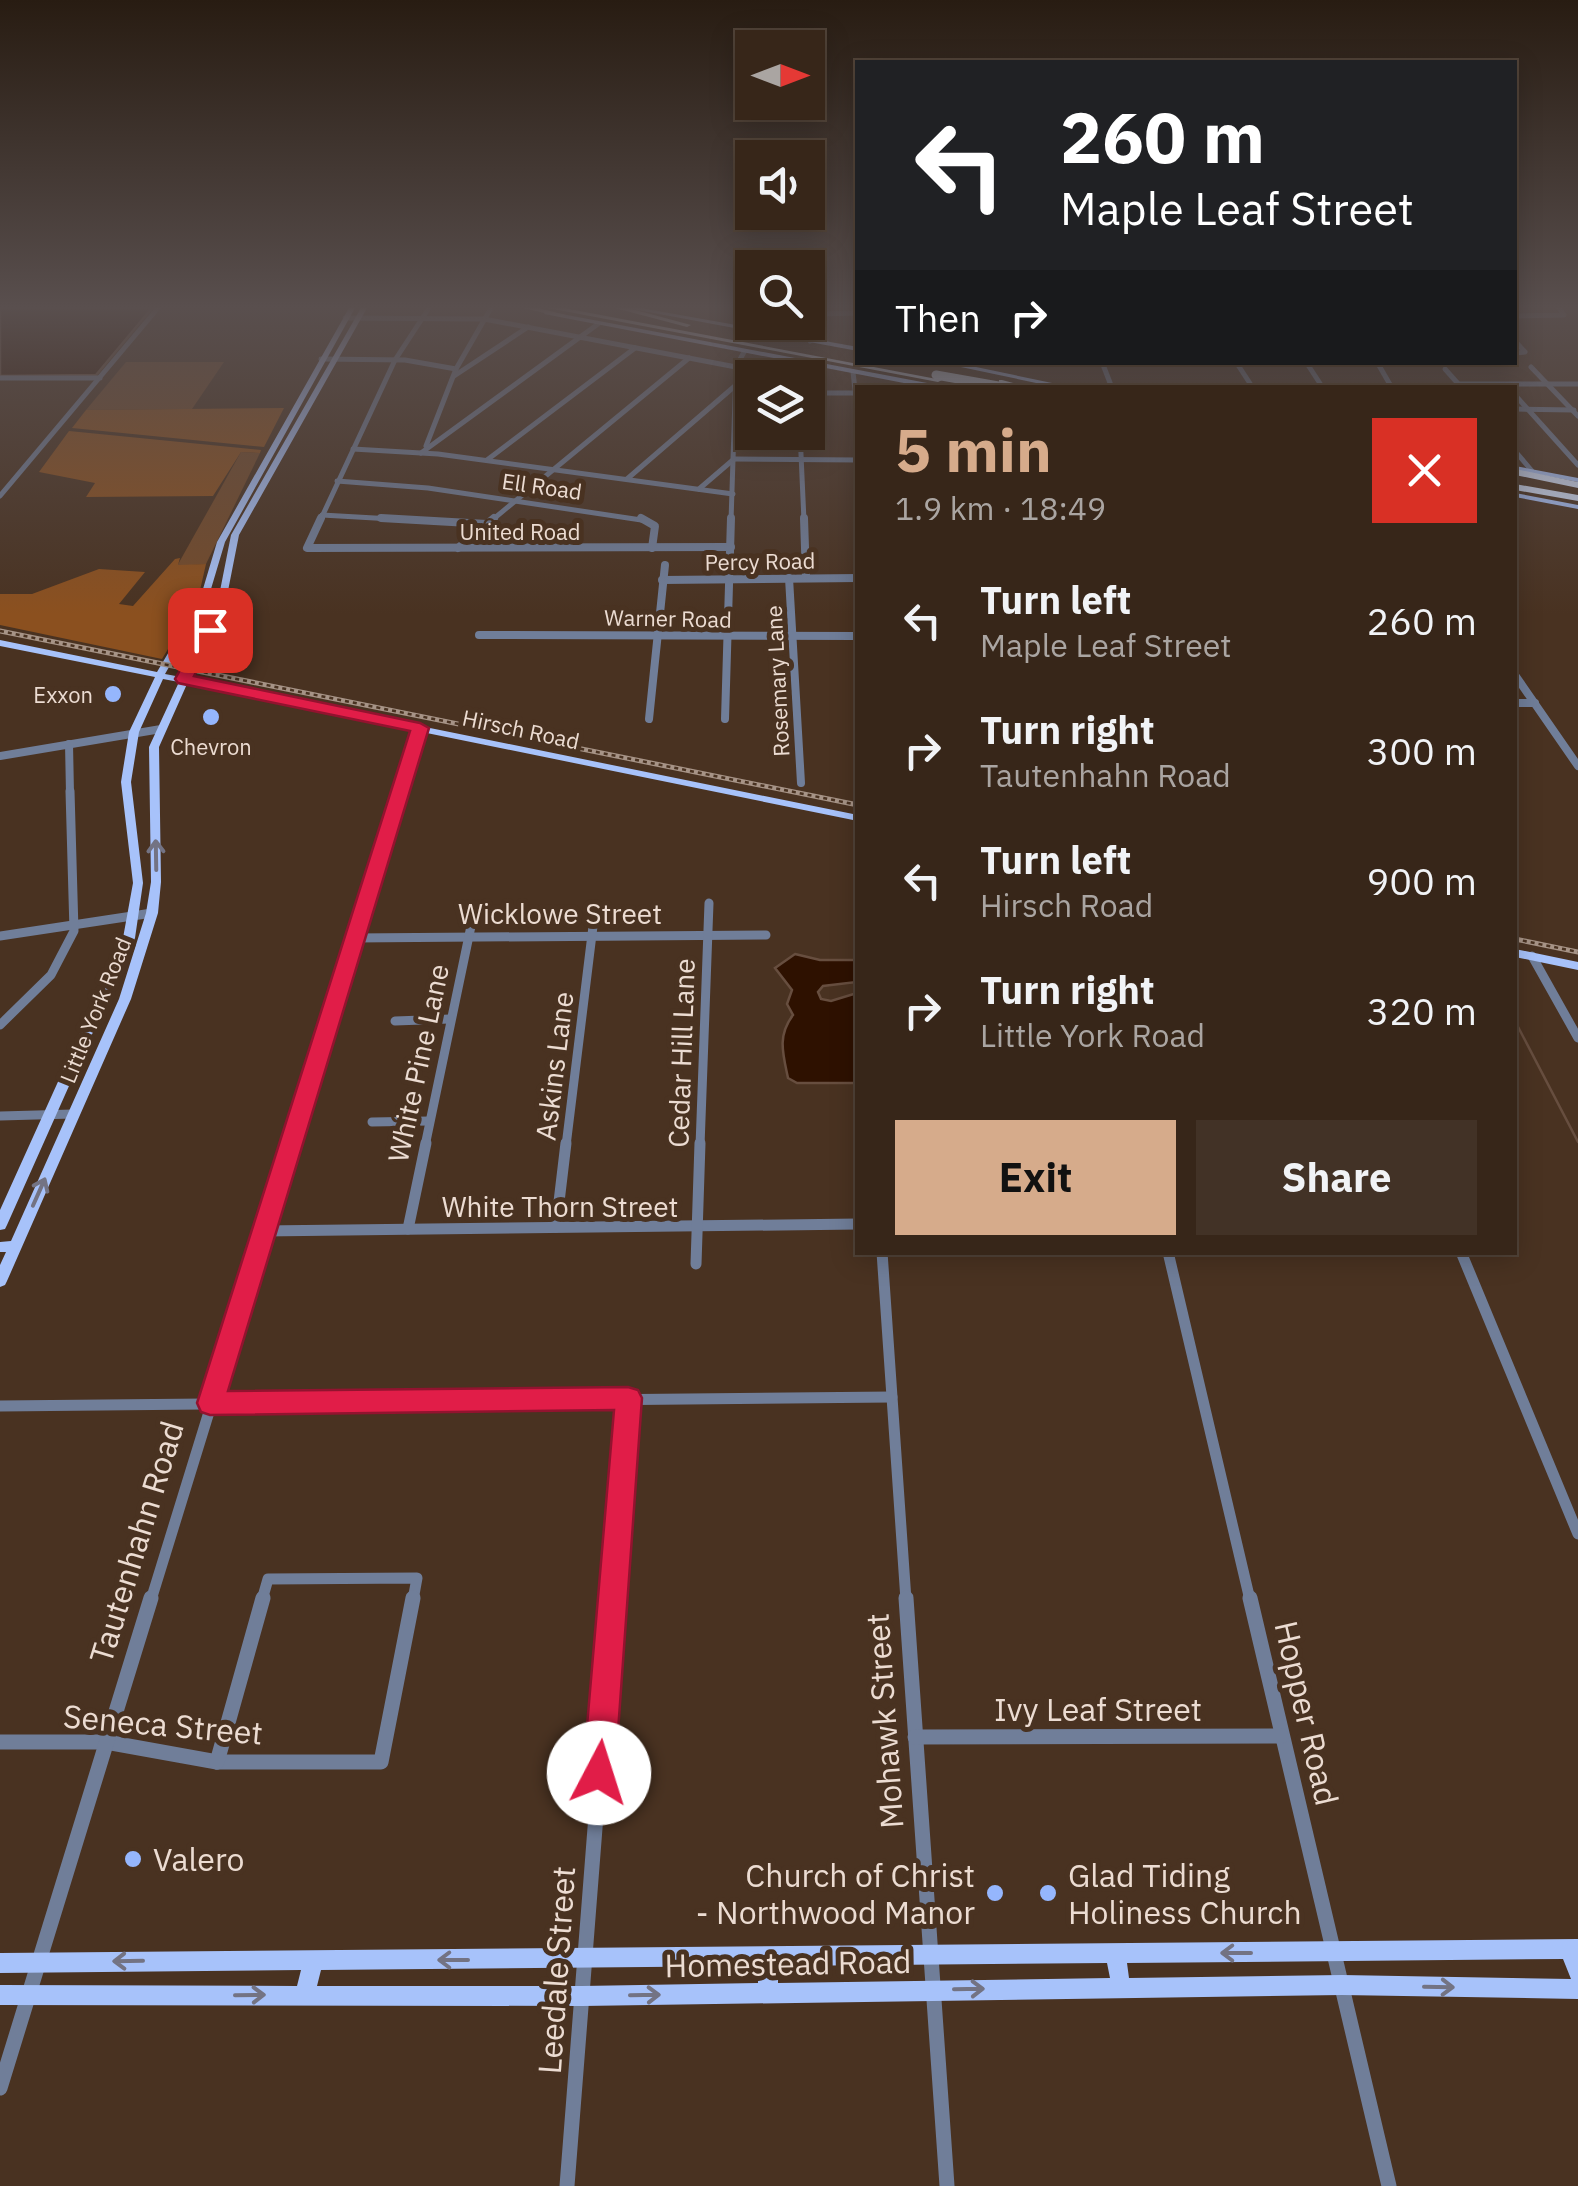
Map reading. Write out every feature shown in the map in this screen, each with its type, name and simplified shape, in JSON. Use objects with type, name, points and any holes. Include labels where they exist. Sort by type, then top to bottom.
[{"type":"highway","points":[[1517,482],[1578,494]]},
{"type":"highway","points":[[1517,482],[1578,494]]},
{"type":"main road","name":"Little York Road","points":[[0,1225],[112,977],[134,917],[137,860],[126,782],[134,732],[204,598],[222,542],[294,410]]},
{"type":"main road","name":"Little York Road","points":[[1,1278],[8,1247],[114,1025],[152,913],[156,882],[154,747],[222,601],[235,534],[307,410]]},
{"type":"main road","points":[[1517,481],[1532,471],[1578,494]]},
{"type":"main road","points":[[186,630],[210,630]]},
{"type":"main road","name":"Hirsch Road","points":[[0,643],[855,817]]},
{"type":"main road","points":[[1517,953],[1578,966]]},
{"type":"main road","points":[[112,977],[133,977]]},
{"type":"main road","points":[[90,1025],[114,1025]]},
{"type":"main road","points":[[1574,1949],[1578,1972]]},
{"type":"main road","name":"Homestead Road","points":[[0,1963],[1574,1949]]},
{"type":"main road","points":[[1116,1954],[1121,1988]]},
{"type":"main road","points":[[768,1958],[768,1993]]},
{"type":"main road","points":[[306,1994],[314,1959]]},
{"type":"main road","name":"Homestead Road","points":[[0,1995],[582,1996],[1342,1985],[1578,1989]]},
{"type":"street","points":[[0,496],[73,410]]},
{"type":"street","points":[[371,410],[322,514],[487,524]]},
{"type":"street","points":[[424,450],[440,410]]},
{"type":"street","points":[[424,450],[480,410]]},
{"type":"street","points":[[486,460],[553,410]]},
{"type":"street","points":[[457,549],[626,410]]},
{"type":"street","points":[[628,479],[711,410]]},
{"type":"street","points":[[1529,410],[1578,465]]},
{"type":"street","points":[[1544,410],[1576,412]]},
{"type":"street","points":[[725,719],[735,424]]},
{"type":"street","points":[[353,449],[424,450],[732,494]]},
{"type":"street","name":"Rosemary Lane","points":[[801,450],[806,578]]},
{"type":"street","points":[[1517,453],[1532,471]]},
{"type":"street","points":[[698,488],[734,459],[855,460]]},
{"type":"street","points":[[0,476],[17,476]]},
{"type":"street","name":"Ell Road","points":[[338,482],[428,488],[649,520],[655,526],[652,548]]},
{"type":"street","name":"United Road","points":[[322,514],[309,549],[731,547]]},
{"type":"street","points":[[649,718],[665,565]]},
{"type":"street","name":"Rosemary Lane","points":[[789,578],[801,783]]},
{"type":"street","name":"Percy Road","points":[[662,580],[855,580]]},
{"type":"street","name":"Warner Road","points":[[479,635],[855,636]]},
{"type":"street","points":[[1517,678],[1578,766]]},
{"type":"street","points":[[1517,703],[1534,703]]},
{"type":"street","points":[[0,756],[161,728]]},
{"type":"street","name":"Tautenhahn Road","points":[[0,2088],[420,728]]},
{"type":"street","points":[[0,1025],[51,975],[67,950],[75,925],[69,744]]},
{"type":"street","name":"Cedar Hill Lane","points":[[696,1264],[709,903]]},
{"type":"street","name":"White Pine Lane","points":[[408,1230],[475,907]]},
{"type":"street","name":"Askins Lane","points":[[556,1227],[595,910]]},
{"type":"street","points":[[0,936],[152,913]]},
{"type":"street","name":"Wicklowe Street","points":[[354,938],[766,934]]},
{"type":"street","points":[[1532,956],[1578,1038]]},
{"type":"street","points":[[395,1021],[450,1019]]},
{"type":"street","points":[[0,1116],[74,1114]]},
{"type":"street","points":[[372,1122],[428,1121]]},
{"type":"street","name":"White Thorn Street","points":[[263,1231],[855,1224]]},
{"type":"street","name":"Mohawk Street","points":[[882,1255],[947,2186]]},
{"type":"street","name":"Hopper Road","points":[[1169,1255],[1389,2186]]},
{"type":"street","points":[[1462,1255],[1578,1534]]},
{"type":"street","points":[[0,1406],[892,1397]]},
{"type":"street","name":"Leedale Street","points":[[568,2186],[628,1398]]},
{"type":"street","name":"Seneca Street","points":[[0,1742],[106,1742],[217,1762],[381,1762],[417,1578],[268,1579],[217,1762]]},
{"type":"street","name":"Ivy Leaf Street","points":[[915,1736],[1281,1736]]},
{"type":"shaded area","points":[[86,410],[283,410],[264,447],[72,428]]},
{"type":"shaded area","points":[[69,431],[261,450],[241,452],[213,496],[86,497],[95,483],[39,472]]},
{"type":"shaded area","points":[[241,452],[260,453],[206,564],[177,566]]},
{"type":"shaded area","points":[[180,558],[178,565],[206,564],[198,599],[162,659],[0,625],[0,594],[32,594],[99,569],[145,572],[119,604],[133,606]]},
{"type":"shaded area","points":[[795,954],[820,960],[855,960],[855,982],[823,986],[818,992],[821,999],[831,1001],[855,994],[855,1083],[797,1083],[788,1078],[783,1045],[793,1015],[787,1004],[792,990],[775,968]]},
{"type":"waterway","points":[[1517,1025],[1578,1142]]},
{"type":"railway","points":[[0,631],[855,804]]},
{"type":"railway","points":[[1517,939],[1578,952]]},
{"type":"place","name":"Exxon","points":[[113,694]]},
{"type":"place","name":"Chevron","points":[[211,717]]},
{"type":"place","name":"Valero","points":[[133,1859]]},
{"type":"place","name":"Church of Christ - Northwood Manor","points":[[995,1893]]},
{"type":"place","name":"Glad Tiding Holiness Church","points":[[1048,1893]]},
{"type":"route","points":[[210,630],[184,679],[420,728],[210,1403],[628,1398],[599,1773]]}]
